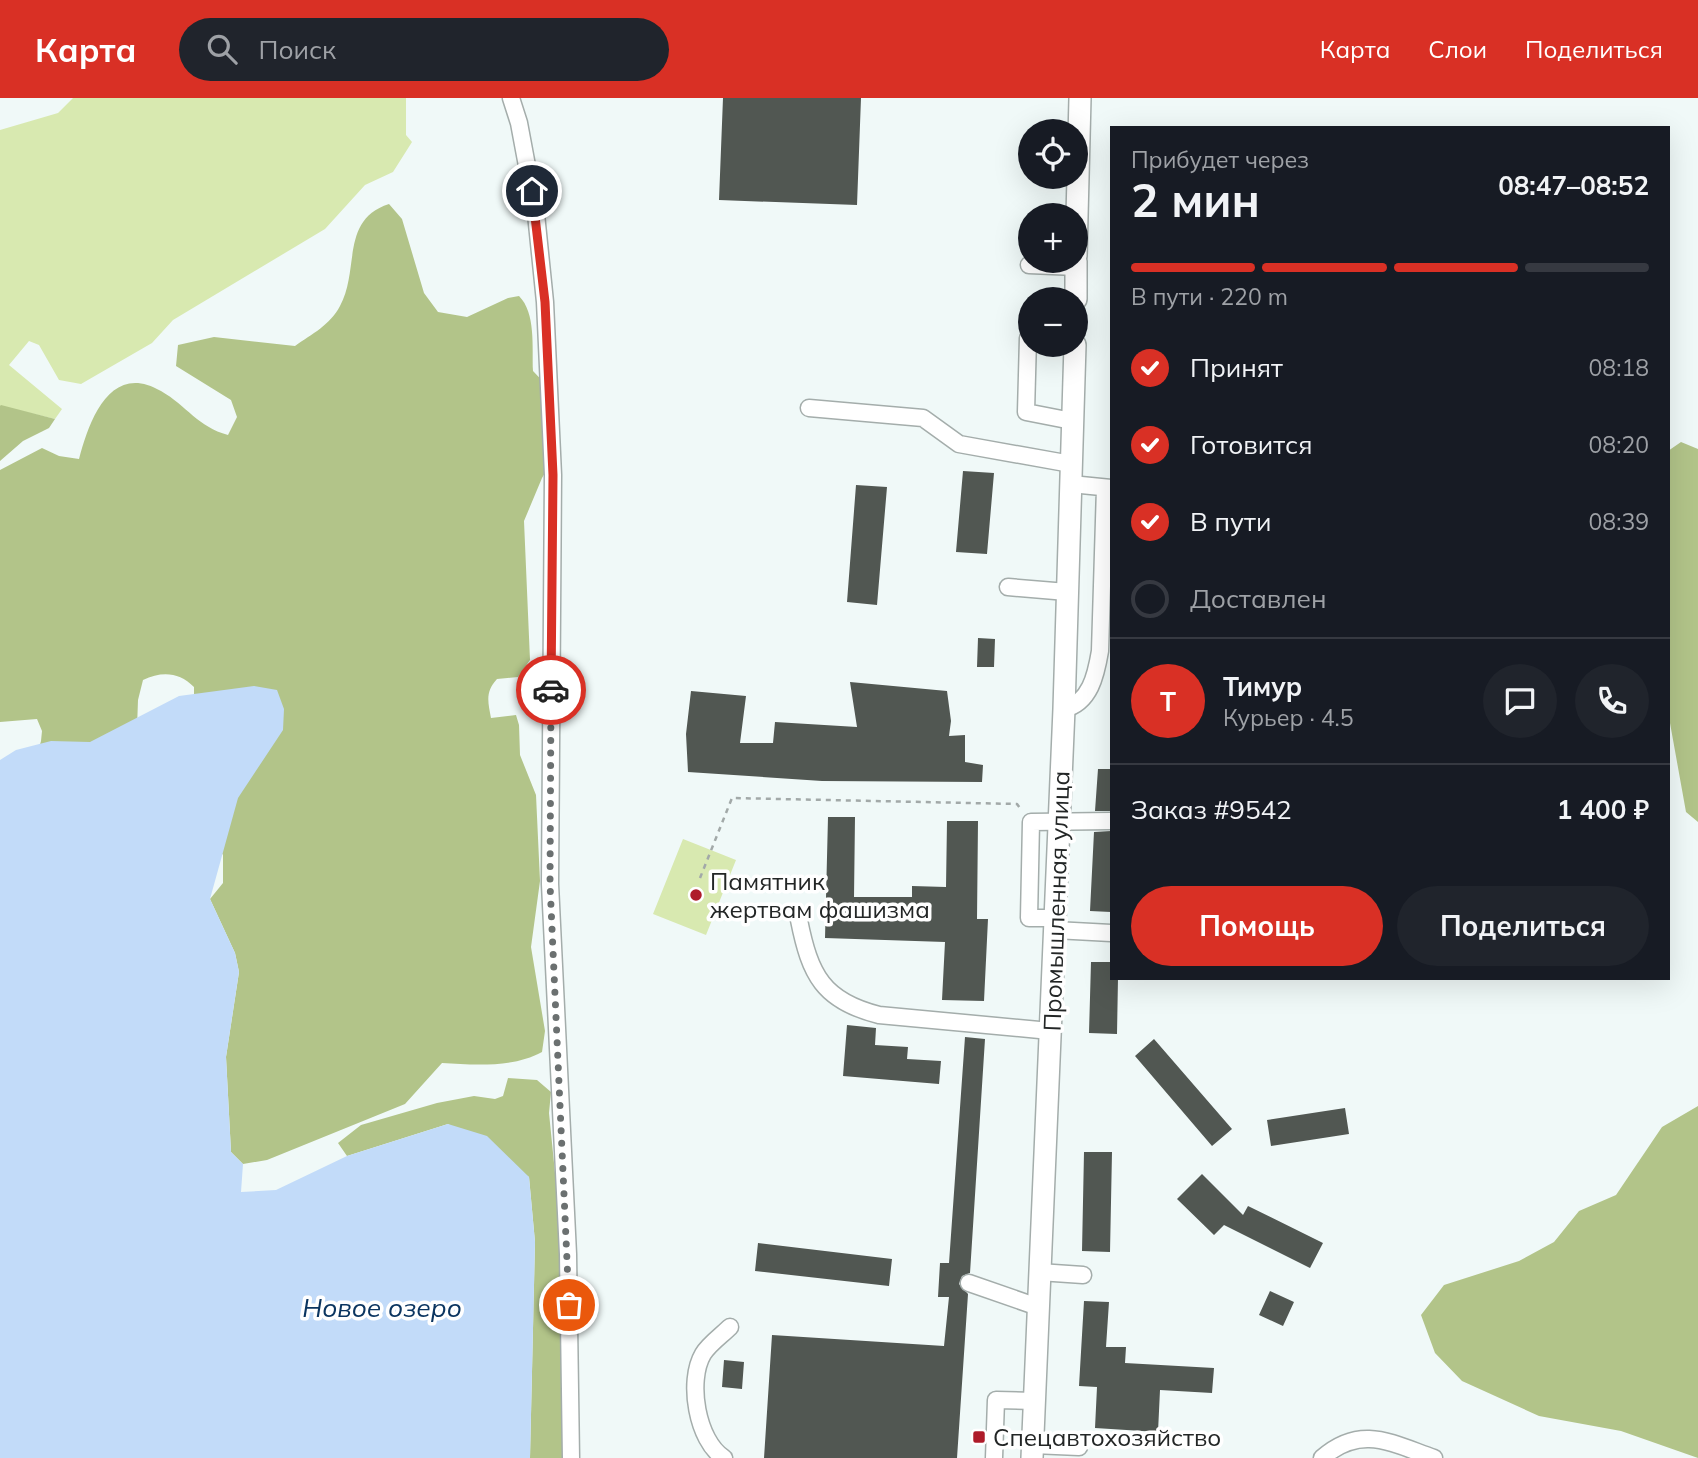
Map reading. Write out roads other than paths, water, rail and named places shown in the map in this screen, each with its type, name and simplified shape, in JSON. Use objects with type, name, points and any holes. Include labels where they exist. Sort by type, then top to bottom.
[{"type":"main road","points":[[1077,203],[1080,98]]},
{"type":"main road","name":"Промышленная улица","points":[[1033,1452],[1064,709],[1075,357]]},
{"type":"lane","points":[[511,98],[519,124],[536,214],[545,302],[553,475],[550,884],[568,1254],[571,1458]]},
{"type":"lane","points":[[1027,357],[1026,412],[1072,421]]},
{"type":"lane","points":[[809,408],[923,418],[959,443],[1071,474],[1108,488],[1100,651],[1096,674],[1088,692],[1074,706],[1064,709]]},
{"type":"lane","points":[[1008,587],[1067,592]]},
{"type":"lane","points":[[1110,821],[1031,822],[1029,918],[1110,933]]},
{"type":"lane","points":[[799,920],[806,954],[820,981],[833,998],[852,1009],[879,1015],[1050,1031]]},
{"type":"lane","points":[[1039,1272],[1083,1275]]},
{"type":"lane","points":[[969,1283],[1038,1307]]},
{"type":"lane","points":[[724,1458],[715,1452],[702,1427],[694,1394],[703,1354],[730,1327]]},
{"type":"lane","points":[[994,1458],[996,1400],[1034,1401]]},
{"type":"lane","points":[[1322,1458],[1342,1443],[1361,1437],[1385,1440],[1434,1458]]},
{"type":"lane","points":[[1033,1452],[1079,1447]]},
{"type":"water","name":"Новое озеро","points":[[254,686],[277,690],[284,709],[283,730],[238,798],[210,899],[235,953],[239,972],[226,1057],[231,1152],[243,1164],[241,1192],[276,1190],[347,1156],[448,1124],[487,1136],[529,1177],[535,1242],[530,1458],[0,1458],[0,760],[16,750],[51,741],[90,742],[179,696]]},
{"type":"place","name":"Памятник жертвам фашизма","points":[[696,895]]},
{"type":"place","name":"Спецавтохозяйство","points":[[979,1437]]}]
